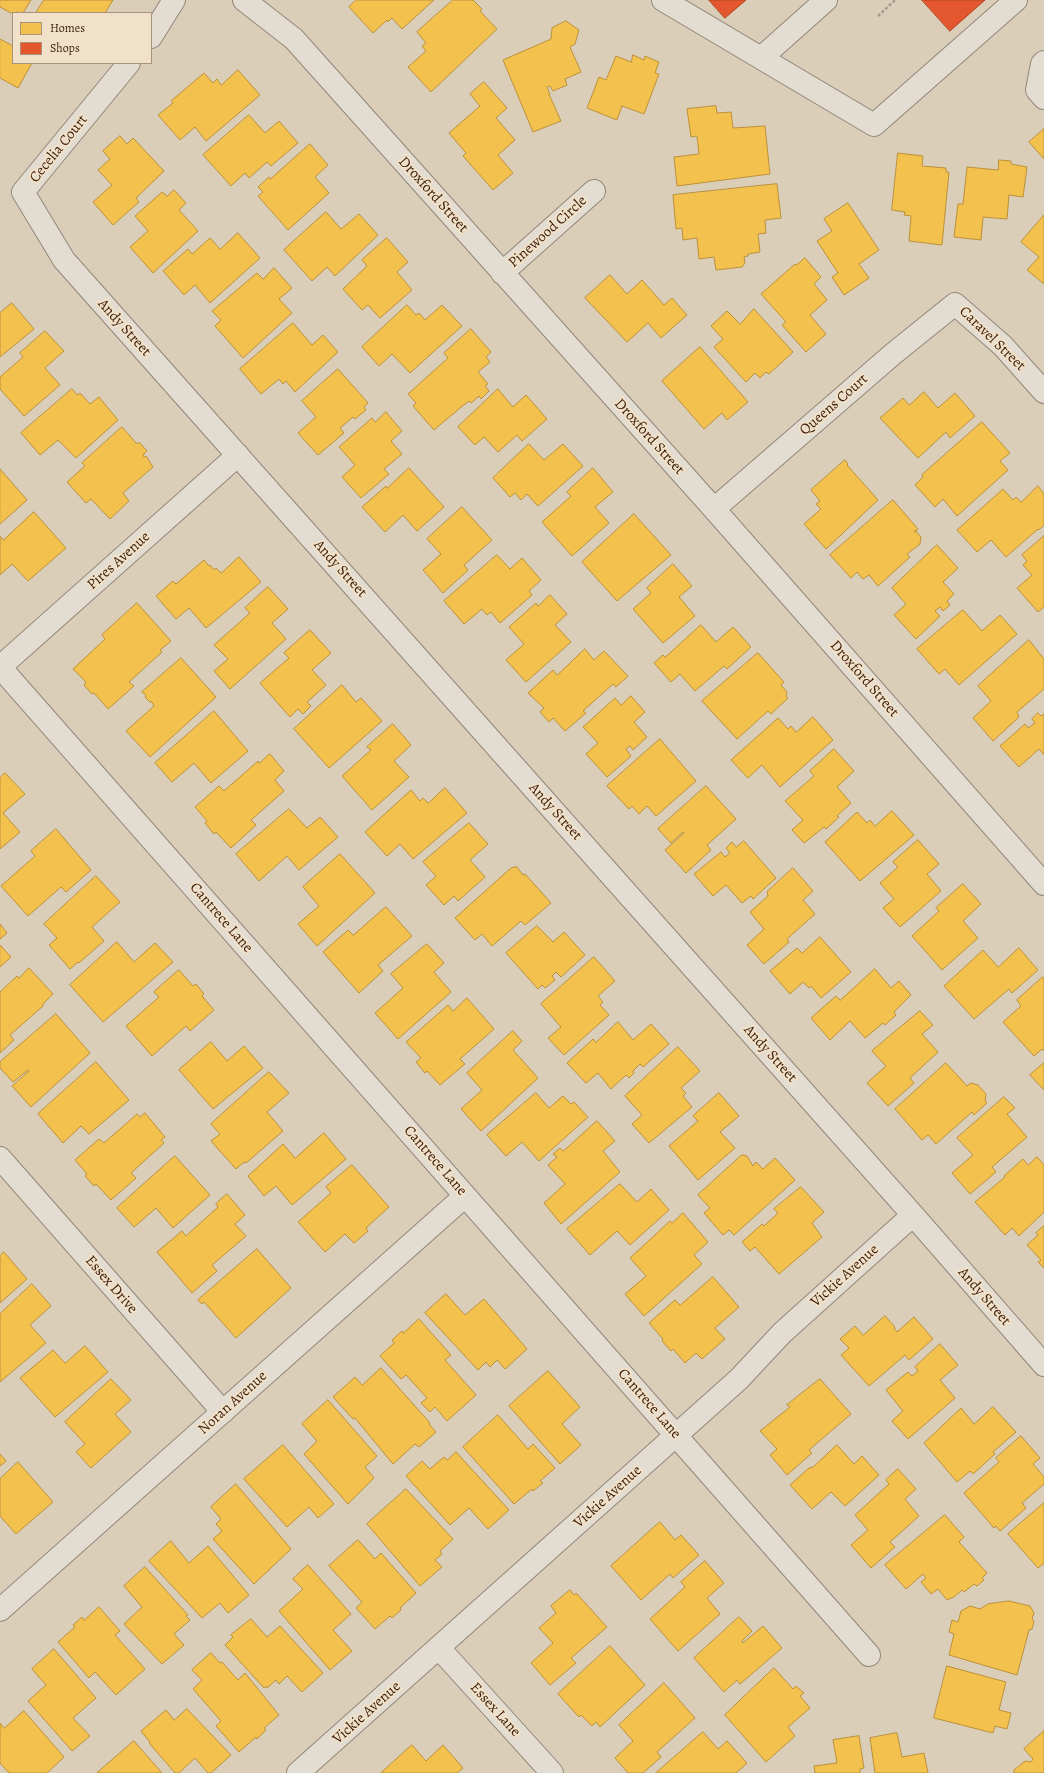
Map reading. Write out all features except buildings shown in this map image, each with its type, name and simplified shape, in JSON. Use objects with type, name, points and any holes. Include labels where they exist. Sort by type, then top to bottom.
[{"type":"street","points":[[152,35],[174,0]]},
{"type":"street","name":"Droxford Street","points":[[244,0],[294,39],[714,509],[1044,884]]},
{"type":"street","points":[[663,0],[874,125],[1016,0]]},
{"type":"street","points":[[761,58],[826,0]]},
{"type":"street","points":[[1044,62],[1042,64],[1037,90],[1044,98]]},
{"type":"street","name":"Cecelia Court","points":[[64,260],[23,192],[128,64]]},
{"type":"street","name":"Pinewood Circle","points":[[502,272],[594,191]]},
{"type":"street","name":"Andy Street","points":[[64,260],[913,1215],[1044,1365]]},
{"type":"street","name":"Queens Court","points":[[714,509],[893,354],[955,304]]},
{"type":"street","name":"Caravel Street","points":[[955,304],[1004,346],[1044,392]]},
{"type":"street","name":"Pires Avenue","points":[[0,667],[238,455]]},
{"type":"street","name":"Cantrece Lane","points":[[0,667],[869,1655]]},
{"type":"street","name":"Essex Drive","points":[[0,1158],[223,1412]]},
{"type":"street","name":"Noran Avenue","points":[[0,1610],[465,1196]]},
{"type":"street","name":"Vickie Avenue","points":[[298,1773],[739,1379],[782,1333],[913,1215]]},
{"type":"street","name":"Essex Lane","points":[[439,1648],[552,1773]]},
{"type":"path","points":[[878,16],[895,0]]}]
